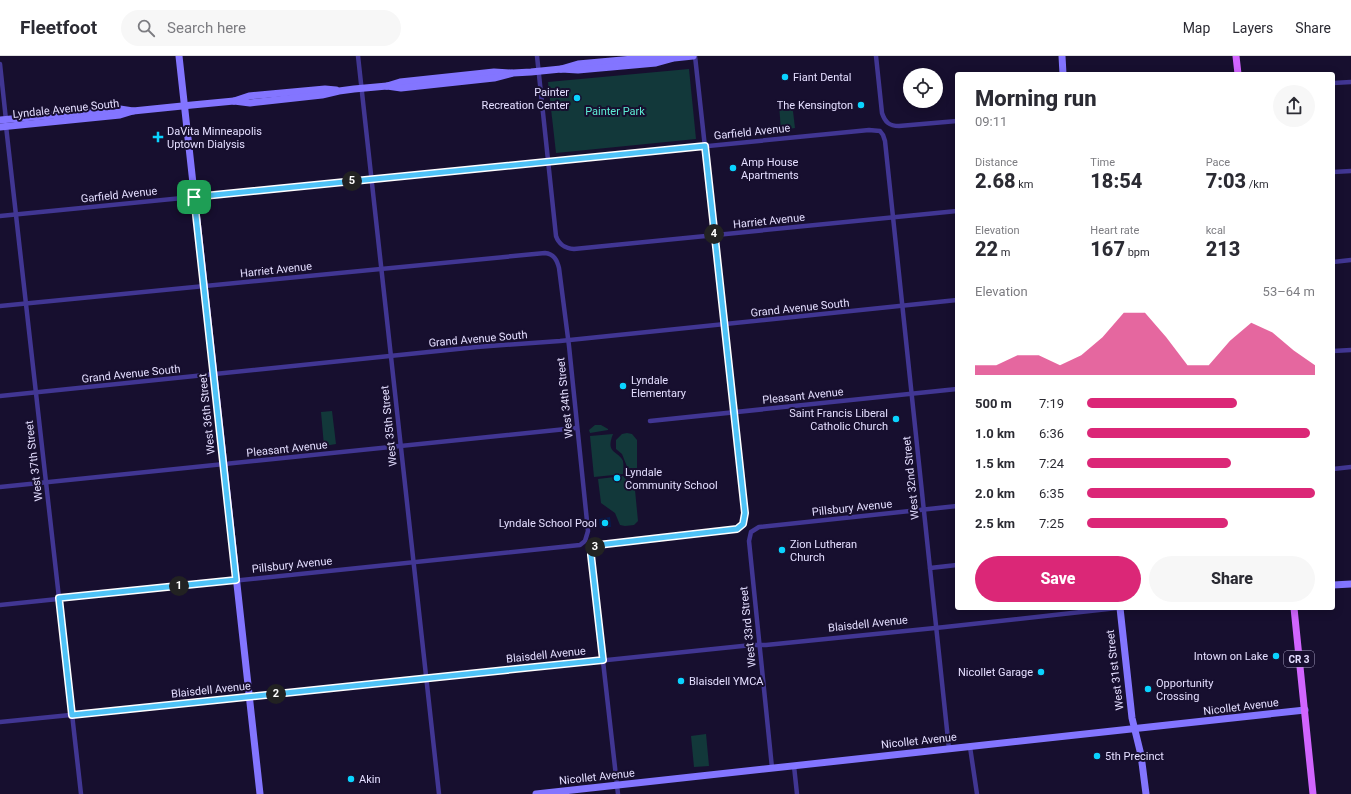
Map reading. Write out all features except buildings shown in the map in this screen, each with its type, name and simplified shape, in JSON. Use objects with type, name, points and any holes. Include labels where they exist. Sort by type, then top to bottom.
[{"type":"main road","name":"West 36th Street","points":[[179,56],[260,794]]},
{"type":"main road","name":"Lyndale Avenue South","points":[[3,123],[120,115],[133,111],[234,101],[249,96],[321,89],[339,90],[386,86],[401,88],[494,78],[513,73],[561,69],[578,70],[656,63],[674,58],[694,56]]},
{"type":"main road","points":[[1062,56],[1064,72]]},
{"type":"main road","points":[[1236,56],[1238,72]]},
{"type":"main road","points":[[1335,585],[1351,584]]},
{"type":"main road","name":"West 31st Street","points":[[1118,610],[1134,730],[1142,765],[1146,794]]},
{"type":"main road","name":"CR 3","points":[[1294,610],[1313,794]]},
{"type":"main road","name":"Nicollet Avenue","points":[[536,794],[1134,730],[1305,710]]},
{"type":"street","name":"West 35th Street","points":[[358,56],[439,794]]},
{"type":"street","points":[[537,56],[548,162]]},
{"type":"street","points":[[618,794],[591,555],[592,549],[598,545],[737,529],[743,524],[745,513],[694,56]]},
{"type":"street","points":[[876,56],[882,113],[888,124],[899,126],[955,121]]},
{"type":"street","name":"West 37th Street","points":[[0,64],[3,123],[16,214],[81,794]]},
{"type":"street","points":[[1335,84],[1351,82]]},
{"type":"street","name":"Garfield Avenue","points":[[0,216],[869,130],[880,131],[883,135]]},
{"type":"street","name":"West 32nd Street","points":[[883,135],[885,141],[949,749]]},
{"type":"street","name":"Harriet Avenue","points":[[548,162],[556,236],[561,245],[574,249],[955,211]]},
{"type":"street","points":[[1335,172],[1351,171]]},
{"type":"street","name":"Harriet Avenue","points":[[0,306],[545,252],[553,256]]},
{"type":"street","name":"West 34th Street","points":[[553,256],[557,261],[559,268],[568,340],[576,428],[588,531],[585,541]]},
{"type":"street","points":[[1335,262],[1351,260]]},
{"type":"street","name":"Grand Avenue South","points":[[0,396],[955,300]]},
{"type":"street","points":[[1335,351],[1351,350]]},
{"type":"street","name":"Pleasant Avenue","points":[[650,421],[955,389]]},
{"type":"street","name":"Pleasant Avenue","points":[[0,487],[576,428]]},
{"type":"street","points":[[1335,469],[1351,467]]},
{"type":"street","name":"Pillsbury Avenue","points":[[751,532],[759,527],[955,506]]},
{"type":"street","name":"West 33rd Street","points":[[751,532],[749,541],[772,768]]},
{"type":"street","name":"Pillsbury Avenue","points":[[0,605],[580,545],[585,541]]},
{"type":"street","points":[[930,568],[955,565]]},
{"type":"street","name":"Blaisdell Avenue","points":[[0,722],[603,660],[936,628],[1100,610]]},
{"type":"street","points":[[970,747],[976,794]]},
{"type":"street","points":[[794,766],[797,794]]},
{"type":"green space","name":"Painter Park","points":[[689,69],[696,139],[556,153],[548,82]]},
{"type":"green space","points":[[792,103],[795,128],[781,130],[779,105]]},
{"type":"green space","points":[[332,411],[336,444],[324,446],[321,412]]},
{"type":"green space","points":[[595,425],[601,425],[608,430],[590,433],[589,430]]},
{"type":"green space","points":[[613,434],[610,445],[613,451],[623,461],[623,474],[594,477],[590,436]]},
{"type":"green space","points":[[622,434],[632,434],[637,440],[637,468],[628,469],[622,454],[616,449],[616,440]]},
{"type":"green space","points":[[623,476],[635,490],[638,521],[634,525],[620,525],[615,513],[601,503],[598,479]]},
{"type":"green space","points":[[706,734],[709,766],[694,767],[691,736]]},
{"type":"water","name":"Lyndale School Pool","points":[[610,517],[611,527],[600,528],[599,519]]},
{"type":"place","name":"Fiant Dental","points":[[785,77]]},
{"type":"place","name":"Painter Recreation Center","points":[[577,98]]},
{"type":"place","name":"The Kensington","points":[[861,105]]},
{"type":"place","name":"DaVita Minneapolis Uptown Dialysis","points":[[158,137]]},
{"type":"place","name":"Amp House Apartments","points":[[733,168]]},
{"type":"place","name":"Lyndale Elementary","points":[[623,386]]},
{"type":"place","name":"Saint Francis Liberal Catholic Church","points":[[896,419]]},
{"type":"place","name":"Lyndale Community School","points":[[617,478]]},
{"type":"place","name":"Lyndale School Pool","points":[[605,523]]},
{"type":"place","name":"Zion Lutheran Church","points":[[782,550]]},
{"type":"place","name":"Intown on Lake","points":[[1276,656]]},
{"type":"place","name":"Nicollet Garage","points":[[1041,672]]},
{"type":"place","name":"Blaisdell YMCA","points":[[681,681]]},
{"type":"place","name":"Opportunity Crossing","points":[[1148,689]]},
{"type":"place","name":"5th Precinct","points":[[1097,756]]},
{"type":"place","name":"Akin","points":[[351,779]]},
{"type":"route","points":[[705,146],[745,513],[743,524],[737,529],[598,545],[592,549],[591,555],[603,660],[72,715],[59,598],[236,580],[194,197],[705,146]]}]
